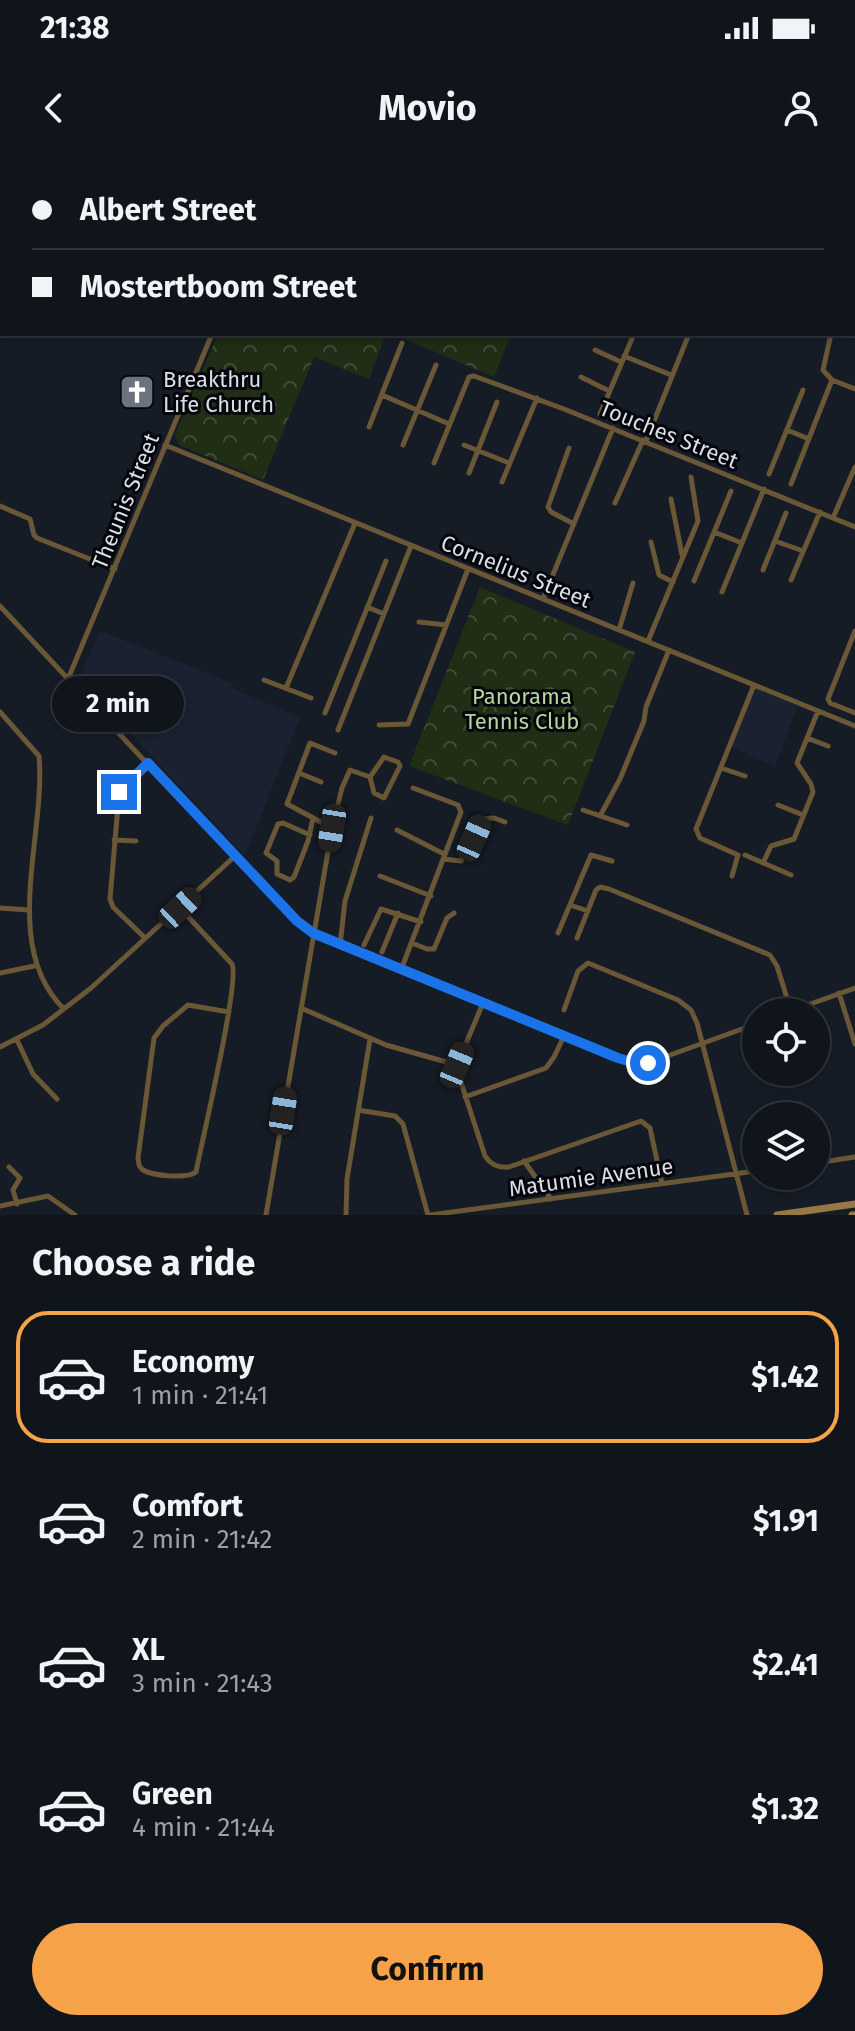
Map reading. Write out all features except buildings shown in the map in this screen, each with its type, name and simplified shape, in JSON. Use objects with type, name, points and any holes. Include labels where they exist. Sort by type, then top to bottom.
[{"type":"street","name":"Theunis Street","points":[[68,679],[211,336]]},
{"type":"street","points":[[600,414],[633,336]]},
{"type":"street","points":[[615,503],[688,336]]},
{"type":"street","points":[[830,336],[822,366],[825,374],[855,389]]},
{"type":"street","points":[[369,427],[402,343]]},
{"type":"street","points":[[595,350],[671,375]]},
{"type":"street","points":[[403,445],[436,365]]},
{"type":"street","name":"Touches Street","points":[[449,424],[469,377],[474,376],[613,428],[855,527]]},
{"type":"street","points":[[581,377],[609,391]]},
{"type":"street","points":[[791,484],[832,380]]},
{"type":"street","points":[[769,474],[803,390]]},
{"type":"street","points":[[382,395],[449,424],[434,463]]},
{"type":"street","points":[[502,482],[537,398]]},
{"type":"street","points":[[469,473],[497,402]]},
{"type":"street","points":[[543,599],[613,428]]},
{"type":"street","points":[[787,430],[809,439]]},
{"type":"street","name":"Cornelius Street","points":[[165,445],[855,726]]},
{"type":"street","points":[[464,445],[509,463]]},
{"type":"street","points":[[569,448],[548,507],[551,512],[574,524]]},
{"type":"street","points":[[833,518],[855,467]]},
{"type":"street","points":[[648,641],[699,518],[691,477]]},
{"type":"street","points":[[722,592],[764,489]]},
{"type":"street","points":[[694,581],[731,491]]},
{"type":"street","points":[[671,499],[683,556]]},
{"type":"street","points":[[0,506],[30,519],[34,535],[39,539],[115,569]]},
{"type":"street","points":[[791,580],[820,512]]},
{"type":"street","points":[[763,570],[786,513]]},
{"type":"street","points":[[286,688],[355,523]]},
{"type":"street","points":[[714,532],[742,543]]},
{"type":"street","points":[[775,541],[803,551]]},
{"type":"street","points":[[651,542],[659,575],[673,582]]},
{"type":"street","points":[[338,730],[411,546]]},
{"type":"street","points":[[325,713],[386,561]]},
{"type":"street","points":[[379,725],[408,724],[468,569]]},
{"type":"street","points":[[619,630],[633,583]]},
{"type":"street","points":[[0,606],[234,857],[297,921],[313,933],[618,1058],[640,1063],[742,1029]]},
{"type":"street","points":[[367,607],[384,614]]},
{"type":"street","points":[[419,622],[446,625]]},
{"type":"street","points":[[855,631],[828,699],[830,703],[855,713]]},
{"type":"street","points":[[600,816],[638,736],[669,650]]},
{"type":"street","points":[[264,680],[311,698]]},
{"type":"street","points":[[732,876],[738,855],[700,838],[696,829],[754,685]]},
{"type":"street","points":[[763,863],[771,846],[792,841],[813,792],[797,763],[818,711]]},
{"type":"street","points":[[0,712],[39,756],[28,929],[34,966],[64,1009]]},
{"type":"street","points":[[807,738],[828,746]]},
{"type":"street","points":[[332,828],[287,804],[310,743],[335,753]]},
{"type":"street","points":[[383,757],[400,763],[385,798],[374,793],[370,777],[383,757]]},
{"type":"street","points":[[145,938],[111,902],[119,792],[148,763]]},
{"type":"street","points":[[721,768],[745,776]]},
{"type":"street","points":[[266,1215],[339,797],[349,772],[355,770],[370,777]]},
{"type":"street","points":[[299,773],[321,782]]},
{"type":"street","points":[[401,970],[431,896],[460,808],[413,788]]},
{"type":"street","points":[[778,805],[803,815]]},
{"type":"street","points":[[583,810],[627,825]]},
{"type":"street","points":[[310,835],[283,823],[278,824],[266,853],[277,861],[277,874],[290,880],[294,877],[310,835],[313,818]]},
{"type":"street","points":[[340,945],[345,901],[371,818]]},
{"type":"street","points":[[397,830],[461,861],[483,819],[496,818],[505,822]]},
{"type":"street","points":[[114,840],[136,841]]},
{"type":"street","points":[[558,933],[591,855],[612,861]]},
{"type":"street","points":[[745,855],[791,875]]},
{"type":"street","points":[[0,1047],[17,1040],[91,988],[234,857]]},
{"type":"street","points":[[380,876],[431,896]]},
{"type":"street","points":[[577,938],[596,890],[601,887],[766,952],[777,966],[786,998]]},
{"type":"street","points":[[570,905],[588,911]]},
{"type":"street","points":[[0,908],[28,910]]},
{"type":"street","points":[[180,908],[234,967],[235,974],[229,1012],[196,1172],[180,1177],[147,1171],[139,1165],[153,1042],[158,1031],[188,1005],[229,1012]]},
{"type":"street","points":[[364,945],[381,909],[421,922]]},
{"type":"street","points":[[382,952],[398,913]]},
{"type":"street","points":[[412,943],[434,949],[447,918],[454,913]]},
{"type":"street","points":[[564,1010],[584,963],[591,963],[685,1004],[694,1017],[747,1215]]},
{"type":"street","points":[[0,973],[34,966]]},
{"type":"street","points":[[825,998],[855,988]]},
{"type":"street","points":[[839,993],[855,1044]]},
{"type":"street","points":[[483,1003],[457,1065],[485,1156],[492,1165],[505,1167],[641,1121],[650,1128],[662,1184]]},
{"type":"street","points":[[300,1008],[370,1039],[457,1065]]},
{"type":"street","points":[[465,1097],[546,1068],[564,1036]]},
{"type":"street","points":[[346,1215],[347,1179],[370,1039]]},
{"type":"street","points":[[17,1040],[33,1074],[57,1099]]},
{"type":"street","points":[[358,1110],[395,1116],[403,1124],[429,1215]]},
{"type":"street","points":[[830,1161],[855,1157]]},
{"type":"street","points":[[524,1161],[551,1199]]},
{"type":"street","points":[[9,1167],[20,1178],[13,1190],[17,1204]]},
{"type":"street","name":"Matumie Avenue","points":[[429,1215],[742,1173]]},
{"type":"street","points":[[0,1206],[48,1196],[75,1215]]},
{"type":"street","points":[[777,1215],[855,1204]]},
{"type":"street","points":[[10,1205],[12,1215]]},
{"type":"shaded area","points":[[100,631],[233,683],[231,688],[300,717],[245,856],[79,679]]},
{"type":"shaded area","points":[[754,685],[798,703],[775,767],[729,746]]},
{"type":"green space","points":[[217,336],[385,336],[369,379],[314,357],[263,480],[179,445],[175,435]]},
{"type":"green space","points":[[398,336],[510,336],[494,377]]},
{"type":"green space","name":"Panorama Tennis Club","points":[[480,587],[635,652],[568,825],[409,766]]},
{"type":"place","name":"Breakthru Life Church","points":[[137,392]]},
{"type":"route","points":[[119,792],[148,763],[225,847],[297,921],[313,933],[618,1058],[648,1063]]}]
